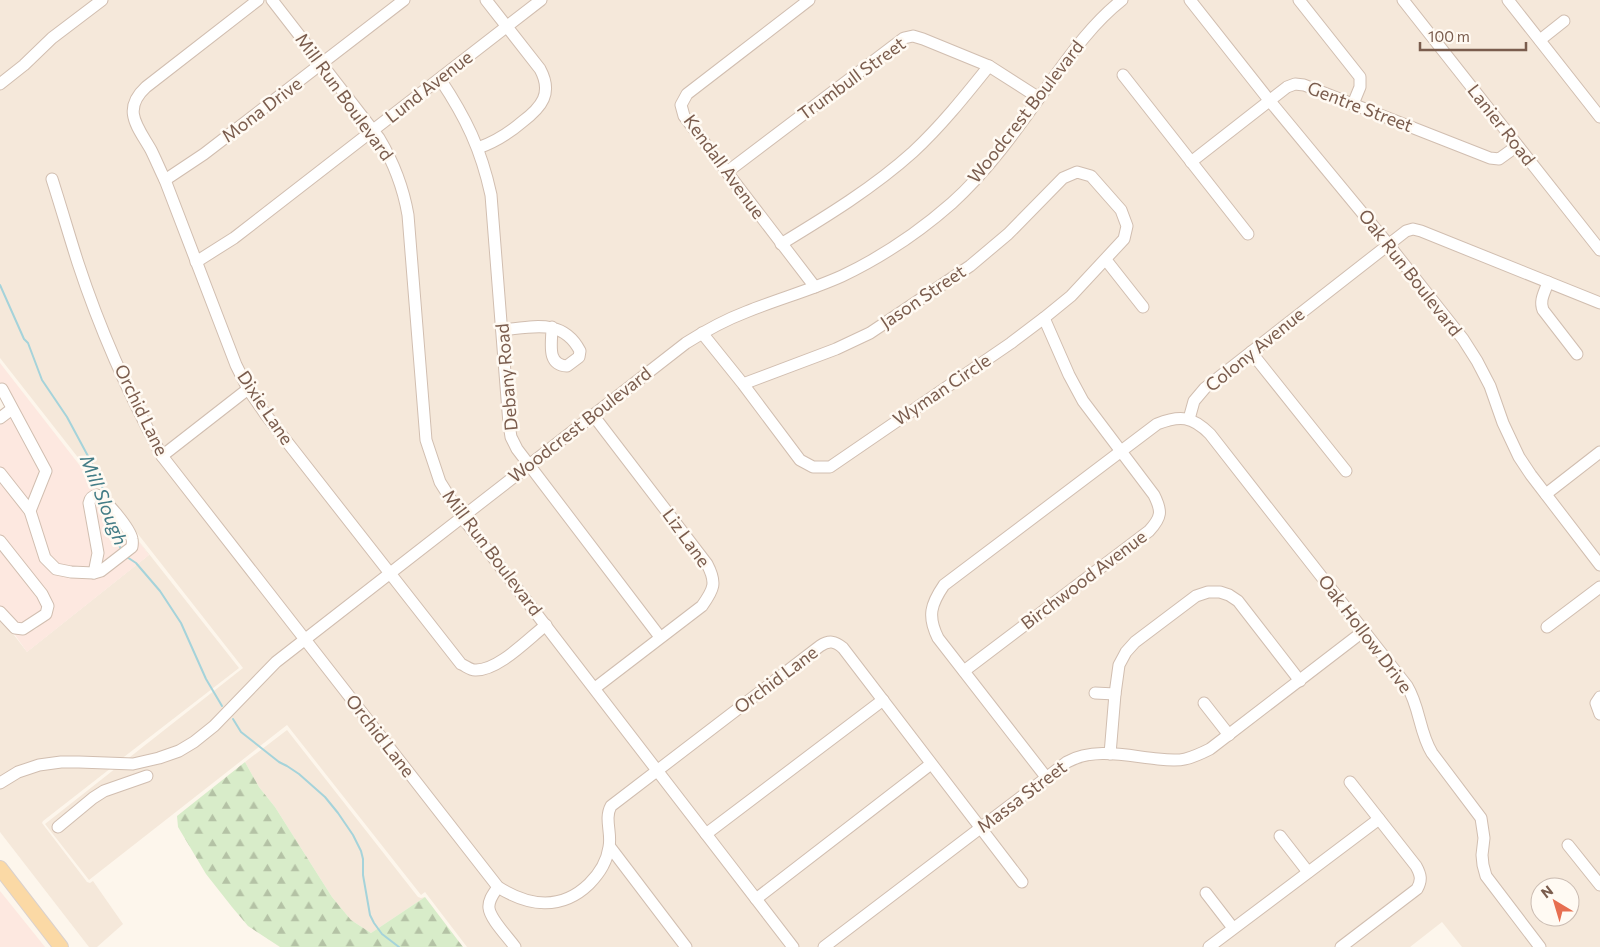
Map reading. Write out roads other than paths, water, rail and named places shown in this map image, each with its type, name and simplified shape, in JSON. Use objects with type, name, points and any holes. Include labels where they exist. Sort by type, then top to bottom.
[{"type":"main road","points":[[0,868],[61,947]]},
{"type":"street","points":[[0,84],[24,65],[52,38],[102,0]]},
{"type":"street","name":"Dixie Lane","points":[[258,0],[139,93],[133,113],[134,122],[152,152],[165,180],[236,365],[248,389],[266,415],[461,664],[473,670],[485,669],[496,665],[546,625]]},
{"type":"street","name":"Mill Run Boulevard","points":[[272,0],[372,130],[390,157],[404,193],[426,440],[440,482],[462,517],[793,947]]},
{"type":"street","name":"Mona Drive","points":[[165,180],[204,154],[404,0]]},
{"type":"street","points":[[478,148],[506,136],[535,112],[544,98],[546,89],[544,77],[540,69],[486,0]]},
{"type":"street","name":"Lund Avenue","points":[[196,262],[234,238],[541,0]]},
{"type":"street","name":"Woodcrest Boulevard","points":[[0,783],[18,772],[38,765],[61,762],[132,764],[180,751],[194,742],[214,726],[270,667],[686,343],[745,312],[815,288],[843,276],[898,244],[952,202],[998,154],[1078,44],[1122,0]]},
{"type":"street","name":"Oak Run Boulevard","points":[[1190,0],[1463,339],[1490,386],[1511,443],[1531,475],[1600,565]]},
{"type":"street","points":[[1299,0],[1360,77],[1360,87],[1353,104]]},
{"type":"street","name":"Lanier Road","points":[[1403,0],[1600,250]]},
{"type":"street","points":[[1508,0],[1600,116]]},
{"type":"street","name":"Kendall Avenue","points":[[805,1],[687,94],[681,105],[684,116],[815,288]]},
{"type":"street","points":[[1540,40],[1564,22]]},
{"type":"street","name":"Trumbull Street","points":[[727,172],[904,38],[914,36],[989,66],[1039,98]]},
{"type":"street","points":[[781,244],[833,213],[878,181],[914,152],[954,110],[989,66]]},
{"type":"street","points":[[1123,75],[1248,234]]},
{"type":"street","name":"Debany Road","points":[[440,79],[462,114],[478,148],[486,171],[490,195],[511,436],[517,449],[660,637]]},
{"type":"street","name":"Gentre Street","points":[[1191,162],[1287,87],[1295,84],[1304,85],[1490,158],[1499,159],[1518,146]]},
{"type":"street","name":"Wyman Circle","points":[[702,333],[800,460],[813,467],[830,467],[1011,343],[1044,318],[1070,296],[1124,239],[1127,226],[1120,210],[1091,176],[1077,172]]},
{"type":"street","name":"Jason Street","points":[[743,384],[836,349],[870,333],[970,266],[1008,234],[1063,178],[1077,172]]},
{"type":"street","name":"Orchid Lane","points":[[52,179],[94,309],[146,426],[162,456],[498,886],[512,896],[536,902],[550,903],[567,899],[583,890],[599,874],[610,847],[608,812],[610,806],[826,642],[838,643],[844,648],[883,700]]},
{"type":"street","name":"Colony Avenue","points":[[1189,419],[1194,402],[1205,388],[1388,244],[1406,231],[1413,229],[1600,303]]},
{"type":"street","points":[[1106,260],[1143,307]]},
{"type":"street","points":[[1548,282],[1542,297],[1541,304],[1543,310],[1577,354]]},
{"type":"street","name":"Birchwood Avenue","points":[[964,671],[1150,531],[1160,515],[1160,506],[1154,495],[1083,402],[1044,318]]},
{"type":"street","points":[[502,330],[542,326],[552,327]]},
{"type":"street","points":[[1251,352],[1346,471]]},
{"type":"street","points":[[2,389],[46,471],[30,510]]},
{"type":"street","points":[[162,456],[248,389]]},
{"type":"street","points":[[0,418],[12,409]]},
{"type":"street","name":"Liz Lane","points":[[593,415],[707,564],[713,576],[713,584],[709,595],[702,606],[594,688]]},
{"type":"street","points":[[1046,777],[938,638],[933,628],[930,613],[935,598],[944,584],[1157,424],[1172,418],[1189,419]]},
{"type":"street","name":"Oak Hollow Drive","points":[[1189,419],[1202,425],[1210,434],[1365,630],[1412,694],[1425,742],[1481,818],[1484,838],[1482,855],[1486,876],[1540,947]]},
{"type":"street","points":[[1546,494],[1600,452]]},
{"type":"street","points":[[0,473],[30,510],[46,558],[56,569],[94,573],[100,571],[132,547],[133,539],[127,529],[101,497],[93,496],[89,502],[98,552],[94,573]]},
{"type":"street","points":[[0,541],[42,594],[48,606],[46,614],[23,629],[15,628],[0,612]]},
{"type":"street","points":[[1547,628],[1600,587]]},
{"type":"street","points":[[1110,754],[1119,665],[1126,652],[1135,642],[1196,596],[1208,592],[1220,592],[1229,595],[1238,602],[1300,681]]},
{"type":"street","name":"Massa Street","points":[[824,947],[1067,762],[1076,757],[1098,753],[1184,760],[1210,749],[1365,630]]},
{"type":"street","points":[[1095,693],[1115,694]]},
{"type":"street","points":[[1600,697],[1596,703],[1600,714]]},
{"type":"street","points":[[706,834],[883,700],[1022,882]]},
{"type":"street","points":[[1204,703],[1228,735]]},
{"type":"street","points":[[116,786],[117,764]]},
{"type":"street","points":[[756,898],[931,764]]},
{"type":"street","points":[[58,827],[93,798],[116,786],[147,776]]},
{"type":"street","points":[[1341,947],[1417,890],[1421,883],[1421,874],[1416,866],[1350,782]]},
{"type":"street","points":[[1208,947],[1379,819]]},
{"type":"street","points":[[1280,836],[1308,872]]},
{"type":"street","points":[[1568,845],[1600,885]]},
{"type":"street","points":[[610,847],[686,947]]},
{"type":"street","points":[[498,886],[490,898],[491,916],[515,947]]},
{"type":"street","points":[[1206,893],[1233,928]]},
{"type":"waterway","name":"Mill Slough","points":[[0,285],[24,339],[28,343],[42,380],[67,417],[96,471],[105,494]]},
{"type":"waterway","name":"Mill Slough","points":[[109,513],[114,535],[121,549]]},
{"type":"waterway","name":"Mill Slough","points":[[127,557],[136,563],[160,591],[181,623],[206,679],[222,706]]},
{"type":"waterway","name":"Mill Slough","points":[[233,719],[241,732],[279,762],[299,774],[325,797],[338,813],[361,851],[370,915],[382,934],[399,947]]}]
